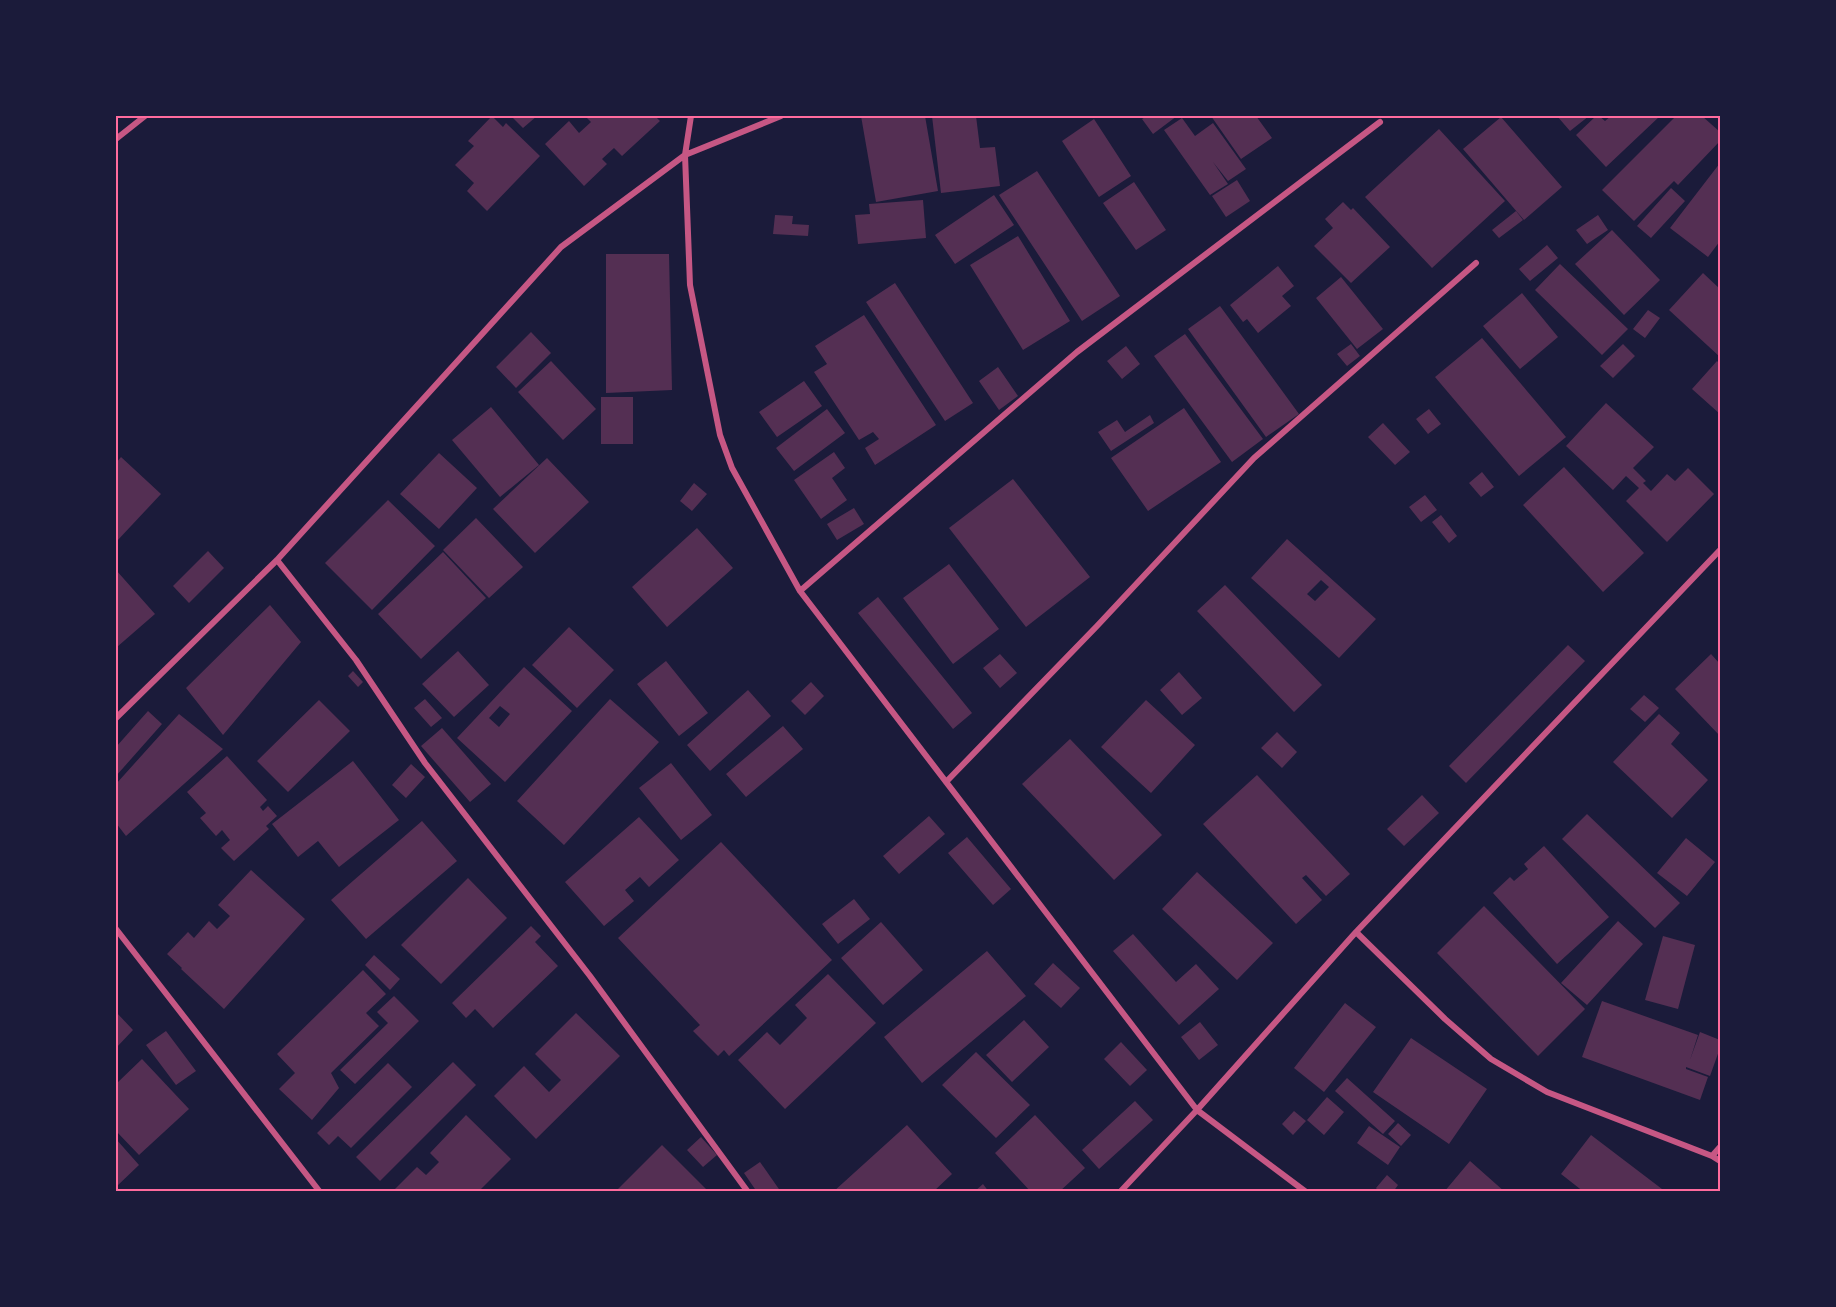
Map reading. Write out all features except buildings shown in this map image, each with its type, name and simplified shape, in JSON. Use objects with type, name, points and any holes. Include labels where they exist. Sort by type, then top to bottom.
[{"type":"street","points":[[116,139],[145,116]]},
{"type":"street","points":[[691,116],[685,155],[690,285],[720,435],[732,468],[800,591],[1197,1110],[1306,1191]]},
{"type":"street","points":[[116,718],[277,560],[561,247],[685,155],[781,116]]},
{"type":"street","points":[[800,591],[1077,352],[1380,122]]},
{"type":"street","points":[[946,782],[1254,458],[1476,263]]},
{"type":"street","points":[[1120,1191],[1197,1110],[1356,932],[1720,550]]},
{"type":"street","points":[[277,560],[356,660],[425,763],[590,976],[748,1191]]},
{"type":"street","points":[[116,928],[320,1191]]},
{"type":"street","points":[[1356,932],[1445,1019],[1491,1059],[1547,1092],[1720,1161]]},
{"type":"street","points":[[1712,1156],[1720,1147]]}]
